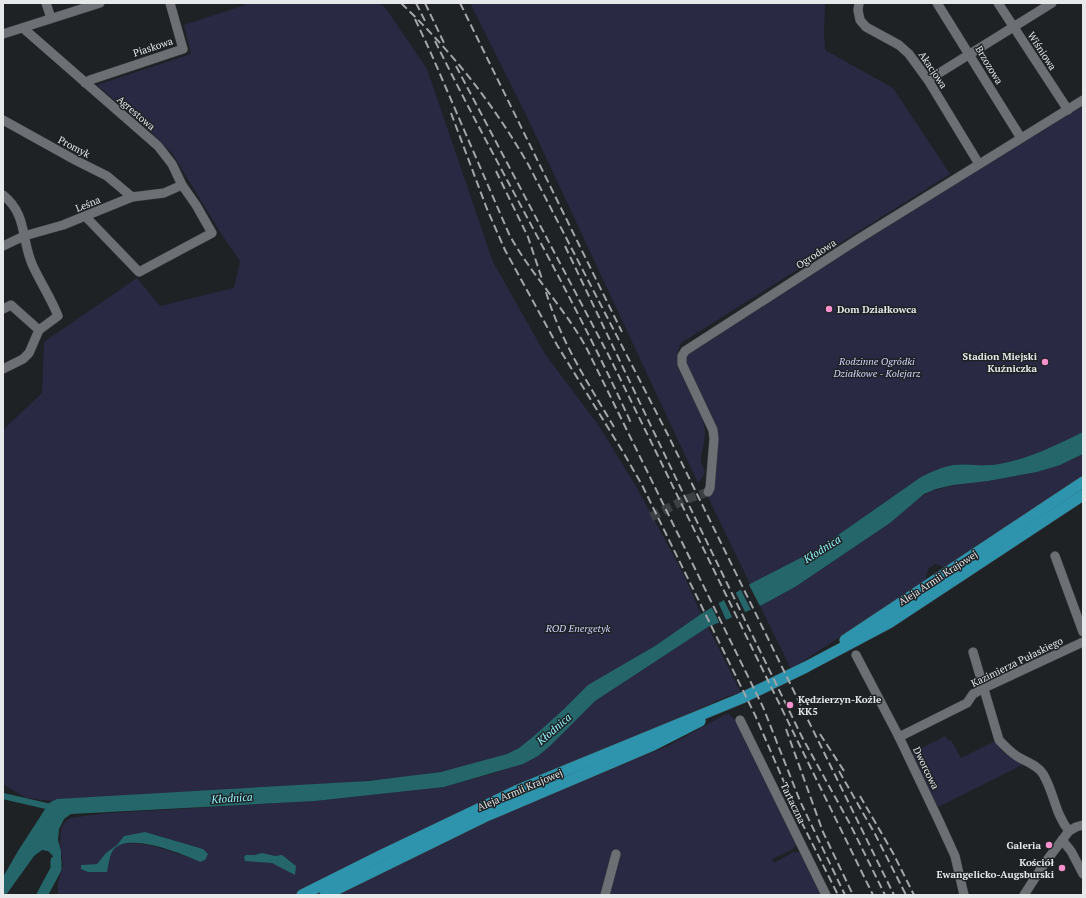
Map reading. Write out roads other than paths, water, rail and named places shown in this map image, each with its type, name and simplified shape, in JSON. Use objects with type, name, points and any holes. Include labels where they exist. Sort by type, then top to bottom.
[{"type":"main road","name":"Aleja Armii Krajowej","points":[[793,673],[1083,482]]},
{"type":"main road","name":"Aleja Armii Krajowej","points":[[325,895],[484,817],[658,743],[742,698],[889,623],[1083,495]]},
{"type":"main road","name":"Aleja Armii Krajowej","points":[[302,895],[518,790],[742,698]]},
{"type":"street","points":[[46,3],[51,18]]},
{"type":"street","points":[[3,34],[100,3]]},
{"type":"street","name":"Piaskowa","points":[[85,83],[183,49],[170,3]]},
{"type":"street","name":"Akacjowa","points":[[859,3],[858,10],[860,20],[866,27],[899,44],[909,54],[928,80],[979,164]]},
{"type":"street","name":"Brzozowa","points":[[937,3],[1021,138]]},
{"type":"street","name":"Wiśniowa","points":[[998,3],[1068,110]]},
{"type":"street","points":[[928,80],[969,53],[1052,3]]},
{"type":"street","name":"Agrestowa","points":[[23,28],[158,146],[172,164],[182,185],[212,232],[139,272],[86,217]]},
{"type":"street","name":"Ogrodowa","points":[[709,490],[714,439],[713,430],[682,364],[682,356],[685,351],[979,164],[1083,100]]},
{"type":"street","name":"Promyk","points":[[3,120],[107,176],[132,197]]},
{"type":"street","name":"Leśna","points":[[3,246],[24,236],[64,226],[132,197],[164,194],[182,185]]},
{"type":"street","points":[[3,195],[13,203],[23,225],[26,248],[32,264],[58,316],[39,330],[29,353],[23,359],[3,369]]},
{"type":"street","points":[[3,309],[11,305],[39,330]]},
{"type":"street","points":[[1055,556],[1083,632]]},
{"type":"street","name":"Kazimierza Pułaskiego","points":[[899,737],[967,703],[973,694],[984,688],[1083,642]]},
{"type":"street","points":[[973,652],[999,740],[1008,750],[1034,766],[1043,775],[1063,824],[1069,831]]},
{"type":"street","name":"Dworcowa","points":[[856,655],[899,737],[955,856],[964,895]]},
{"type":"street","name":"Tartaczna","points":[[740,720],[826,895]]},
{"type":"street","points":[[1024,895],[1044,864],[1069,831],[1083,825]]},
{"type":"street","points":[[1062,840],[1071,851],[1083,874]]},
{"type":"street","points":[[605,895],[616,854]]},
{"type":"water","name":"Kłodnica","points":[[1083,432],[1083,454],[1060,465],[1037,472],[988,481],[953,485],[936,489],[924,494],[890,523],[795,587],[760,606],[708,627],[595,701],[550,746],[538,756],[523,764],[444,787],[315,801],[71,814],[64,819],[59,829],[58,840],[61,851],[61,864],[57,875],[50,873],[54,865],[53,856],[48,851],[42,850],[34,856],[6,895],[3,895],[3,877],[49,803],[57,799],[368,781],[441,772],[507,754],[519,748],[534,736],[588,685],[655,646],[701,614],[750,584],[818,549],[921,477],[953,465],[993,465],[1021,459]]},
{"type":"water","points":[[145,832],[203,849],[208,854],[205,860],[200,862],[182,854],[157,846],[132,843],[122,844],[112,851],[107,872],[88,872],[81,869],[81,865],[97,864],[106,853],[117,845],[124,836]]},
{"type":"water","points":[[262,853],[275,856],[282,855],[296,866],[295,875],[272,863],[245,861],[244,857],[246,855]]},
{"type":"waterway","points":[[3,796],[55,808]]},
{"type":"waterway","points":[[42,895],[56,869],[56,861]]},
{"type":"tunnel","points":[[651,517],[684,500],[708,492]]},
{"type":"railway","points":[[401,3],[455,60],[486,99],[528,164],[668,435],[894,895]]},
{"type":"railway","points":[[416,3],[426,23]]},
{"type":"railway","points":[[425,3],[444,43]]},
{"type":"railway","points":[[460,3],[622,332]]},
{"type":"railway","points":[[415,19],[509,234],[527,264],[569,320],[587,349],[763,707],[800,801],[845,895]]},
{"type":"railway","points":[[435,41],[560,279],[631,423]]},
{"type":"railway","points":[[456,66],[610,358],[873,895]]},
{"type":"railway","points":[[451,113],[487,209],[505,250],[557,345],[642,485],[755,715],[800,819],[838,895]]},
{"type":"railway","points":[[496,171],[528,237],[542,279]]},
{"type":"railway","points":[[565,246],[802,737],[850,824],[885,895]]},
{"type":"railway","points":[[546,292],[567,345],[614,427]]},
{"type":"railway","points":[[786,729],[823,832],[853,895]]},
{"type":"railway","points":[[820,734],[846,774]]},
{"type":"railway","points":[[839,771],[875,834],[906,895]]},
{"type":"railway","points":[[860,796],[893,853],[914,895]]},
{"type":"place","name":"Dom Działkowca","points":[[829,309]]},
{"type":"place","name":"Stadion Miejski Kuźniczka","points":[[1045,362]]},
{"type":"place","name":"Kędzierzyn-Koźle KK5","points":[[790,705]]},
{"type":"place","name":"Galeria","points":[[1049,845]]},
{"type":"place","name":"Kościół Ewangelicko-Augsburski","points":[[1062,868]]},
{"type":"park label","name":"Rodzinne Ogródki Działkowe - Kolejarz","points":[[877,366]]},
{"type":"park label","name":"ROD Energetyk","points":[[578,628]]}]
